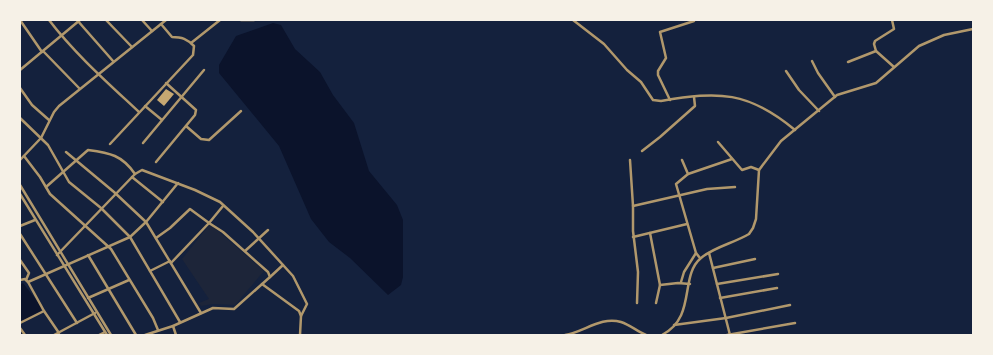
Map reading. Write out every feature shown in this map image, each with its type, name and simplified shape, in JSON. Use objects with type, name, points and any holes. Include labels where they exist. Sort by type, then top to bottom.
[{"type":"street","points":[[20,20],[43,52],[79,88]]},
{"type":"street","points":[[49,20],[98,74],[139,112]]},
{"type":"street","points":[[106,20],[132,47]]},
{"type":"street","points":[[142,20],[152,31]]},
{"type":"street","points":[[20,160],[40,138],[49,120],[59,106],[79,88],[166,20]]},
{"type":"street","points":[[191,43],[220,20]]},
{"type":"street","points":[[241,20],[254,20]]},
{"type":"street","points":[[573,20],[604,44],[641,82],[656,102],[717,94],[746,100],[767,110],[794,130]]},
{"type":"street","points":[[892,20],[894,29],[875,41],[874,47],[894,67]]},
{"type":"street","points":[[20,70],[79,21],[114,61]]},
{"type":"street","points":[[670,100],[658,74],[658,71],[666,58],[660,32],[694,21]]},
{"type":"street","points":[[110,144],[193,54],[194,46],[191,43],[183,37],[172,37],[161,24]]},
{"type":"street","points":[[663,335],[674,325],[684,309],[694,268],[700,258],[741,239],[749,234],[754,228],[758,206],[759,170],[773,150],[794,130],[835,97],[876,83],[915,48],[929,41],[955,32],[973,29]]},
{"type":"street","points":[[848,62],[876,50]]},
{"type":"street","points":[[812,61],[835,97]]},
{"type":"street","points":[[143,144],[204,70]]},
{"type":"street","points":[[786,71],[799,90],[819,111]]},
{"type":"street","points":[[156,162],[186,126],[196,110],[166,83]]},
{"type":"street","points":[[20,88],[32,105],[49,120]]},
{"type":"street","points":[[642,151],[694,106],[694,97]]},
{"type":"street","points":[[145,106],[162,120]]},
{"type":"street","points":[[186,126],[201,139],[209,140],[241,111]]},
{"type":"street","points":[[20,118],[48,145],[69,182],[101,208],[130,237],[180,322]]},
{"type":"street","points":[[718,142],[742,170],[752,167],[759,170]]},
{"type":"street","points":[[46,187],[88,150],[105,153],[126,161],[135,174]]},
{"type":"street","points":[[66,152],[116,193],[146,222],[201,313]]},
{"type":"street","points":[[24,156],[50,194],[108,246],[153,318],[158,330]]},
{"type":"street","points":[[700,258],[696,253],[676,184],[688,174],[732,159]]},
{"type":"street","points":[[630,160],[633,206],[633,237],[638,272],[637,303]]},
{"type":"street","points":[[682,160],[688,174]]},
{"type":"street","points":[[57,255],[101,208],[135,174],[142,170],[195,190],[223,206],[258,238],[293,276],[307,304],[301,316]]},
{"type":"street","points":[[132,177],[163,202]]},
{"type":"street","points":[[20,280],[27,281],[46,274],[130,237],[146,222],[178,183]]},
{"type":"street","points":[[20,185],[61,251],[87,299]]},
{"type":"street","points":[[633,206],[707,189],[735,187]]},
{"type":"street","points":[[20,194],[64,266],[87,299],[107,332],[111,335]]},
{"type":"street","points":[[150,271],[171,262],[209,223],[223,206]]},
{"type":"street","points":[[156,238],[170,228],[190,209],[223,232],[270,274],[270,277]]},
{"type":"street","points":[[20,226],[35,220]]},
{"type":"street","points":[[633,237],[687,224]]},
{"type":"street","points":[[245,252],[266,231]]},
{"type":"street","points":[[650,233],[660,285],[656,303]]},
{"type":"street","points":[[20,234],[77,323]]},
{"type":"street","points":[[681,282],[684,272],[696,253]]},
{"type":"street","points":[[709,253],[729,335],[795,322]]},
{"type":"street","points":[[88,255],[136,335]]},
{"type":"street","points":[[712,268],[755,259]]},
{"type":"street","points":[[20,260],[29,273],[27,281],[44,311],[60,334]]},
{"type":"street","points":[[144,335],[173,326],[213,308],[234,309],[283,265]]},
{"type":"street","points":[[717,284],[778,274]]},
{"type":"street","points":[[87,299],[110,290],[129,280]]},
{"type":"street","points":[[660,285],[681,282],[690,284]]},
{"type":"street","points":[[262,284],[299,311],[301,316],[300,335]]},
{"type":"street","points":[[720,298],[777,288]]},
{"type":"street","points":[[674,325],[726,318],[790,305]]},
{"type":"street","points":[[20,323],[44,311]]},
{"type":"street","points":[[54,335],[60,334],[96,313]]},
{"type":"street","points":[[565,335],[580,331],[603,321],[612,320],[627,324],[646,335]]},
{"type":"street","points":[[173,326],[176,335]]},
{"type":"street","points":[[20,328],[25,335]]},
{"type":"street","points":[[99,335],[107,332]]},
{"type":"shaded area","points":[[273,23],[281,25],[295,49],[320,72],[333,95],[354,123],[369,171],[397,205],[403,220],[403,277],[401,285],[388,295],[350,258],[329,242],[311,219],[279,146],[219,73],[219,65],[236,36]]},
{"type":"shaded area","points":[[210,224],[264,271],[235,305],[213,304],[201,306],[199,303],[209,299],[182,259]]},
{"type":"shaded area","points":[[23,283],[41,306],[41,311],[21,321],[20,285]]},
{"type":"building","points":[[166,89],[174,94],[164,106],[157,100]]}]
